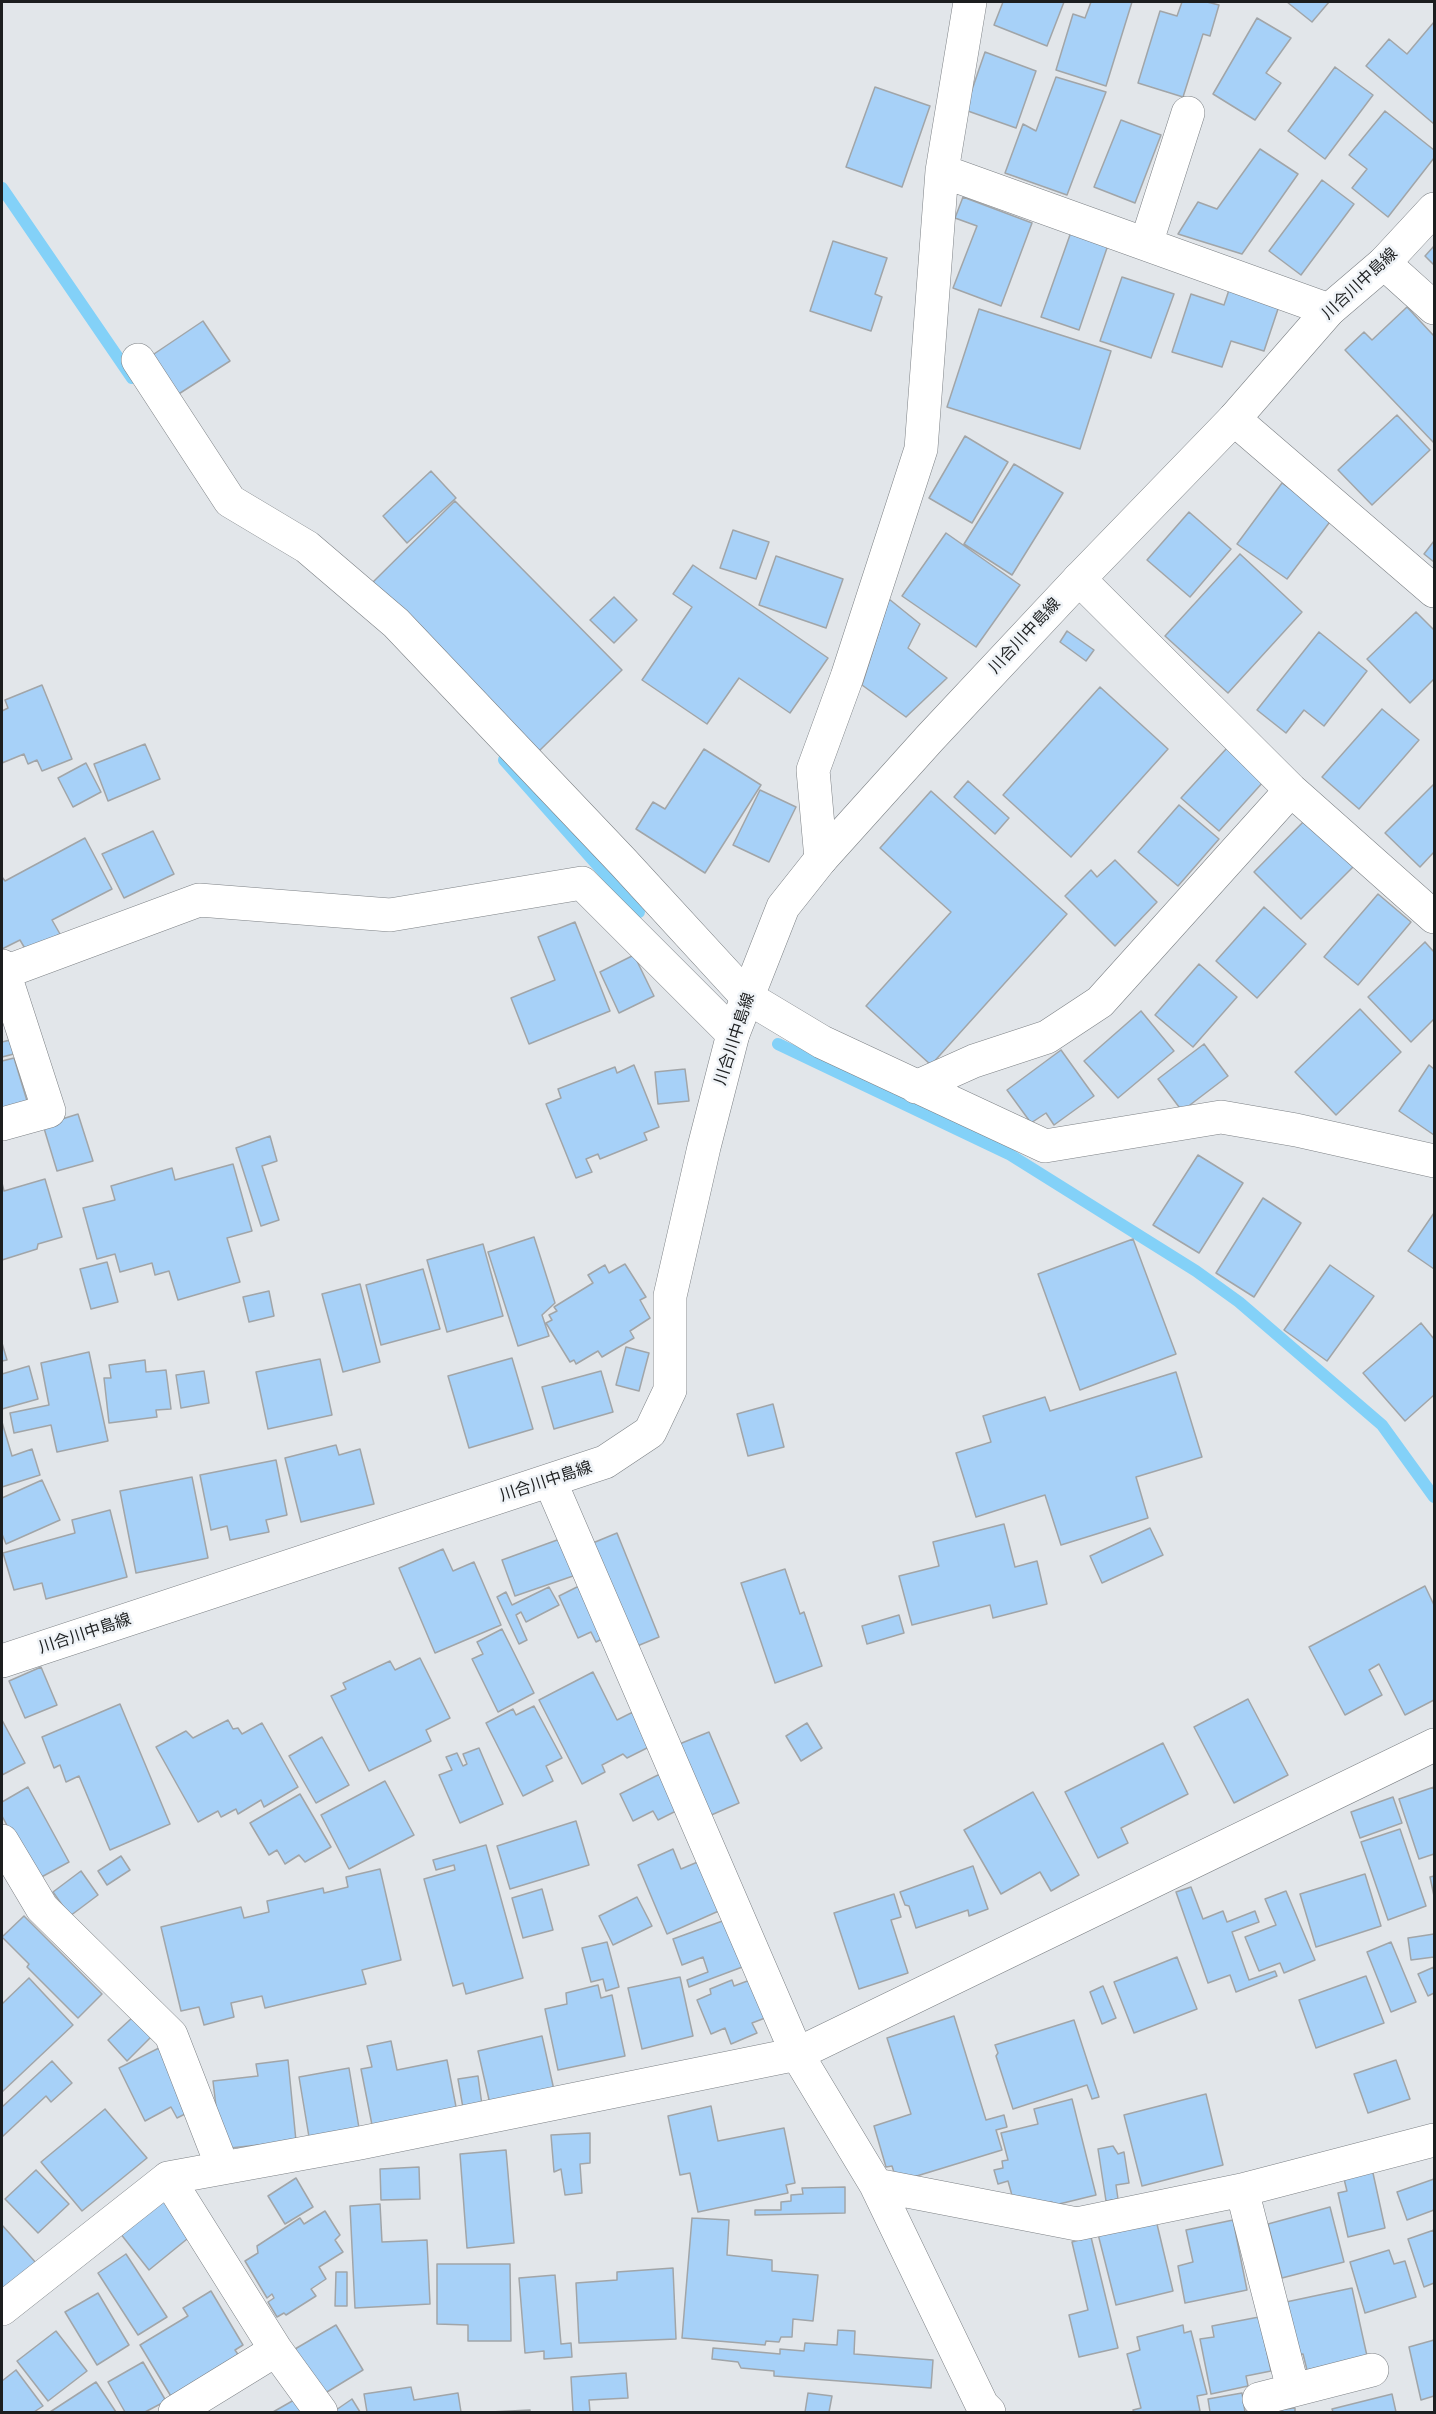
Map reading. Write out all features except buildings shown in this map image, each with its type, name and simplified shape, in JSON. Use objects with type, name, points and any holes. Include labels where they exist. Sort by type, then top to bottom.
[{"type":"street","points":[[820,859],[813,770],[847,677],[921,449],[942,171],[970,2]]},
{"type":"street","points":[[1146,244],[1188,113]]},
{"type":"street","points":[[942,171],[1329,310]]},
{"type":"street","name":"川合川中島線","points":[[2,1661],[605,1462],[650,1432],[670,1390],[670,1296],[704,1147],[733,1034],[783,908],[820,859],[1078,579],[1234,418],[1329,310],[1384,263],[1434,209]]},
{"type":"street","points":[[1384,263],[1434,308]]},
{"type":"street","points":[[138,360],[230,501],[308,547],[396,623],[623,862],[747,997],[822,1042],[1046,1146],[1221,1117],[1296,1130],[1434,1161]]},
{"type":"street","points":[[1234,418],[1434,591]]},
{"type":"street","points":[[1078,579],[1291,790],[1434,917]]},
{"type":"street","points":[[916,1087],[974,1061],[1047,1037],[1100,1002],[1291,790]]},
{"type":"street","points":[[2,1124],[50,1111],[3,969],[199,900],[390,915],[582,883],[733,1034]]},
{"type":"street","points":[[550,1481],[797,2054],[876,2185],[982,2405],[989,2412]]},
{"type":"street","points":[[2,2309],[168,2178],[222,2166],[360,2143],[797,2054],[1434,1744]]},
{"type":"street","points":[[2,1841],[42,1908],[171,2034],[222,2166]]},
{"type":"street","points":[[876,2185],[1077,2224],[1242,2190],[1434,2140]]},
{"type":"street","points":[[168,2178],[276,2350],[321,2412]]},
{"type":"street","points":[[1242,2190],[1293,2389]]},
{"type":"street","points":[[176,2412],[276,2350]]},
{"type":"street","points":[[1259,2398],[1372,2370]]},
{"type":"waterway","points":[[2,188],[132,378]]},
{"type":"waterway","points":[[504,760],[639,912]]},
{"type":"waterway","points":[[778,1044],[1009,1154],[1196,1271],[1239,1302],[1382,1425],[1434,1497]]}]
